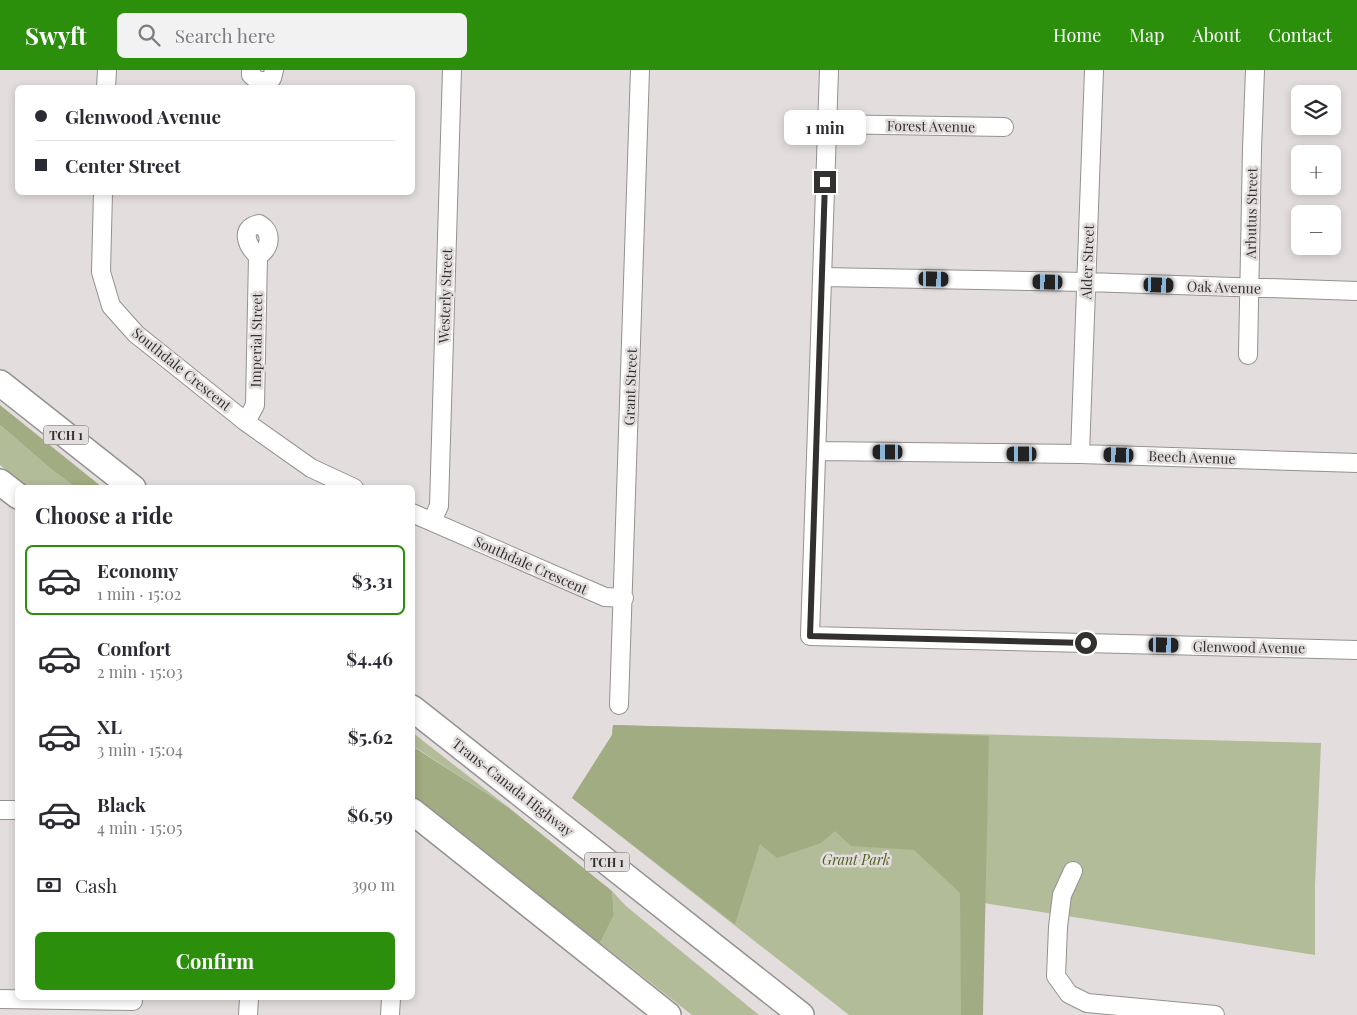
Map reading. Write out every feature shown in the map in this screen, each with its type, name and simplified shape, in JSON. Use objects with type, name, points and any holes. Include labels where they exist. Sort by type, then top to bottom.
[{"type":"highway","name":"TCH 1","points":[[0,383],[129,485]]},
{"type":"highway","points":[[0,482],[15,494]]},
{"type":"highway","name":"Trans-Canada Highway","points":[[415,710],[801,1015]]},
{"type":"highway","points":[[415,814],[668,1015]]},
{"type":"street","points":[[106,85],[107,70]]},
{"type":"street","points":[[251,70],[251,75],[257,81],[264,82],[272,78],[274,70]]},
{"type":"street","name":"Westerly Street","points":[[432,521],[439,506],[452,70]]},
{"type":"street","name":"Grant Street","points":[[619,705],[640,70]]},
{"type":"street","points":[[816,452],[829,70]]},
{"type":"street","name":"Alder Street","points":[[1080,454],[1094,70]]},
{"type":"street","name":"Arbutus Street","points":[[1248,356],[1252,149],[1256,70]]},
{"type":"street","name":"Forest Avenue","points":[[827,124],[1004,128]]},
{"type":"street","name":"Southdale Crescent","points":[[103,195],[101,272],[112,306],[136,334],[246,422],[311,468],[348,485]]},
{"type":"street","name":"Imperial Street","points":[[246,422],[255,405],[258,256]]},
{"type":"street","name":"Oak Avenue","points":[[822,277],[1087,282],[1357,291]]},
{"type":"street","name":"Beech Avenue","points":[[816,452],[1080,454],[1357,462]]},
{"type":"street","name":"Glenwood Avenue","points":[[816,452],[810,636],[1357,650]]},
{"type":"street","name":"Southdale Crescent","points":[[415,514],[605,597],[624,598]]},
{"type":"street","points":[[0,810],[15,810]]},
{"type":"street","points":[[1073,871],[1062,895],[1058,927],[1056,976],[1069,994],[1087,1004],[1214,1015]]},
{"type":"street","points":[[0,999],[15,1000]]},
{"type":"street","points":[[27,1000],[133,1004]]},
{"type":"street","points":[[248,1015],[249,1000]]},
{"type":"street","points":[[390,1015],[391,1000]]},
{"type":"green space","points":[[0,405],[100,485],[72,485],[0,425]]},
{"type":"green space","points":[[0,425],[72,485],[25,485],[0,465]]},
{"type":"green space","name":"Grant Park","points":[[613,725],[1321,743],[1315,885],[1315,955],[977,902],[976,1015],[849,1015],[572,798],[612,735]]},
{"type":"green space","points":[[613,725],[989,736],[983,1015],[961,1015],[960,893],[914,850],[851,846],[835,831],[821,843],[777,858],[760,844],[735,924],[572,798],[612,735]]},
{"type":"green space","points":[[415,735],[508,807],[415,747]]},
{"type":"green space","points":[[415,748],[508,807],[612,891],[614,915],[600,943],[415,798]]},
{"type":"green space","points":[[612,891],[626,906],[759,1015],[692,1015],[600,943],[614,915]]},
{"type":"route","points":[[825,182],[810,636],[1086,643]]}]
